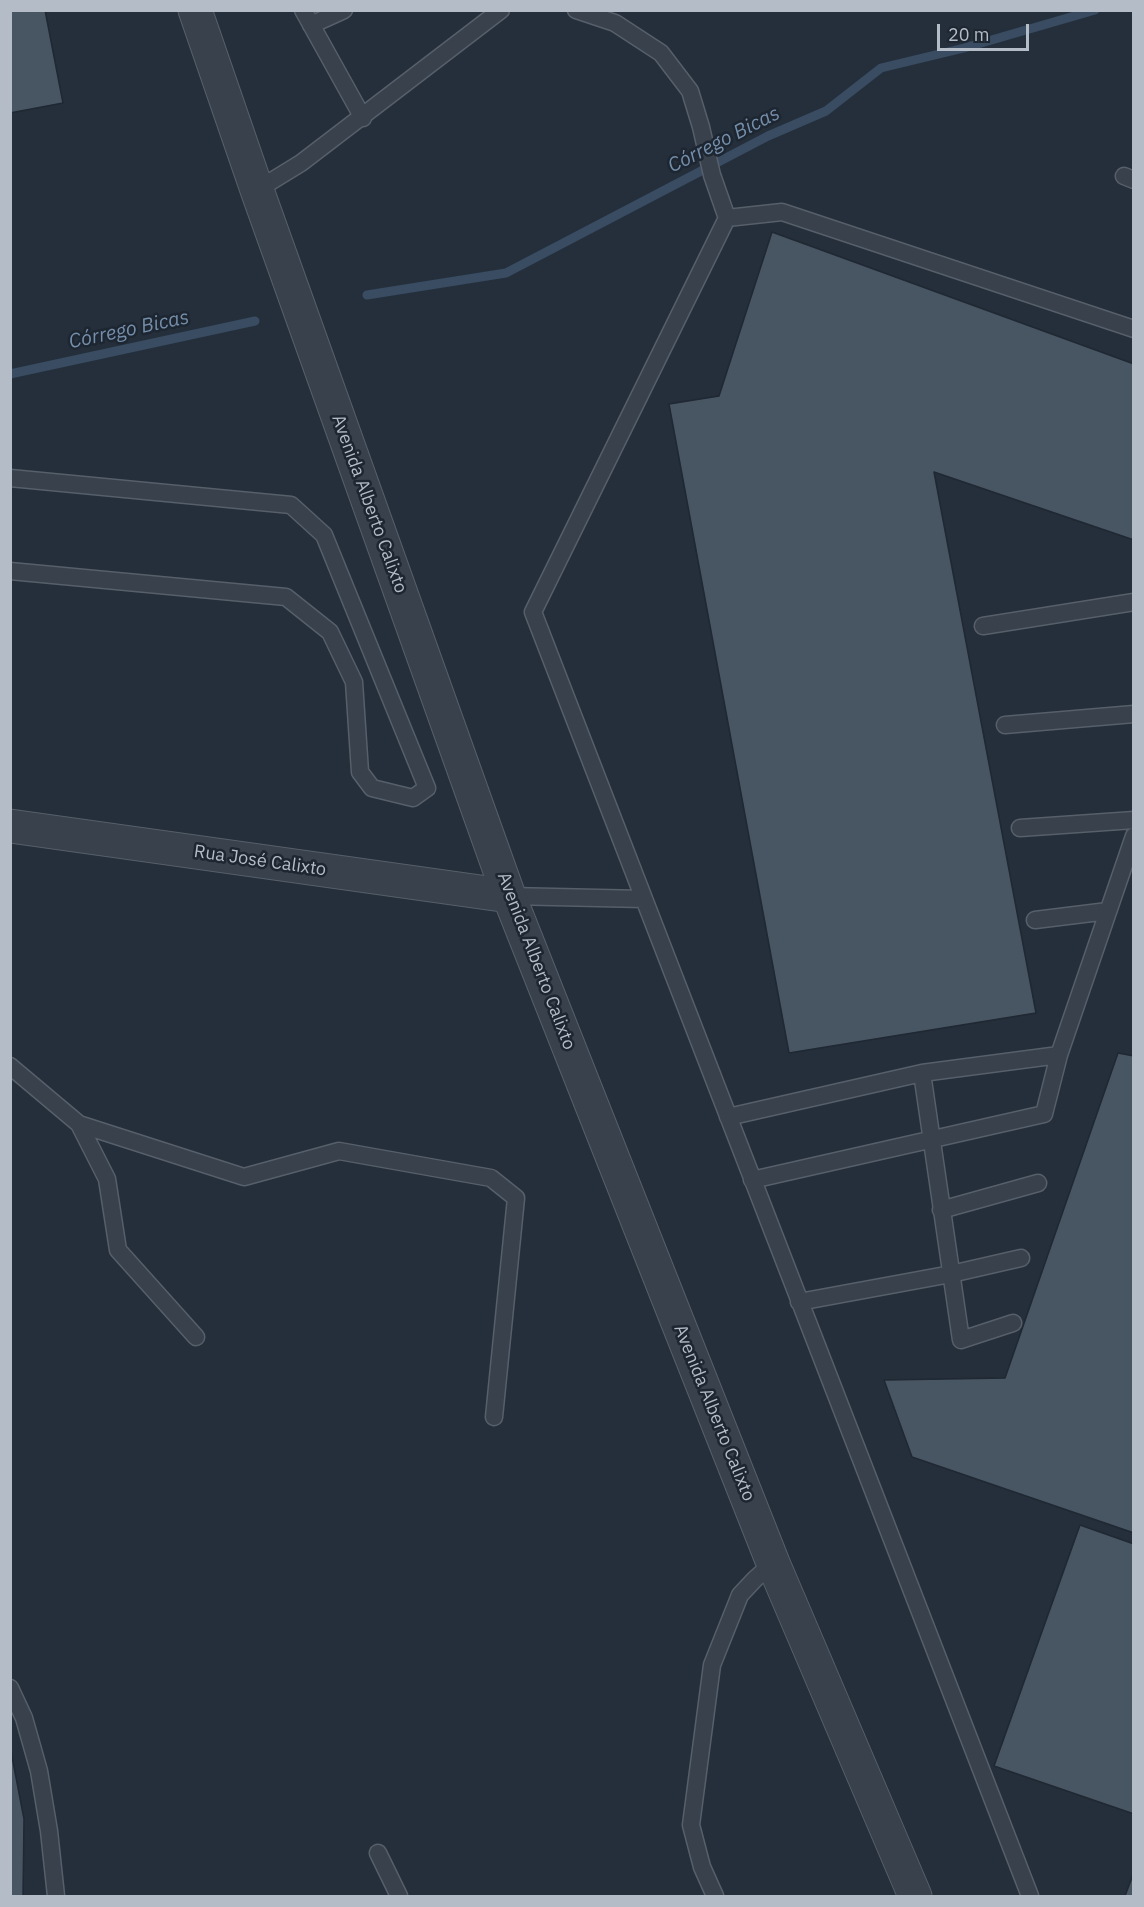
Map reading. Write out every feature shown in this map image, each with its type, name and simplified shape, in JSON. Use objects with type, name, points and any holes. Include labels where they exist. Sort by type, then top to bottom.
[{"type":"street","name":"Avenida Alberto Calixto","points":[[195,10],[509,896],[773,1563],[915,1896]]},
{"type":"street","name":"Rua José Calixto","points":[[10,826],[509,896]]},
{"type":"lane","points":[[344,10],[307,18],[363,118]]},
{"type":"lane","points":[[257,190],[301,163],[363,118],[501,10]]},
{"type":"lane","points":[[576,10],[615,22],[661,53],[690,91],[712,175],[727,218],[533,612],[1030,1896]]},
{"type":"lane","points":[[727,218],[782,212],[1134,329]]},
{"type":"lane","points":[[10,478],[291,505],[324,535],[427,788],[413,798],[372,788],[360,772],[354,682],[330,632],[286,597],[10,571]]},
{"type":"lane","points":[[983,626],[1134,602]]},
{"type":"lane","points":[[1005,725],[1134,714]]},
{"type":"lane","points":[[1020,828],[1134,820]]},
{"type":"lane","points":[[752,1180],[1044,1114],[1059,1055],[1134,836]]},
{"type":"lane","points":[[509,896],[644,899]]},
{"type":"lane","points":[[1035,920],[1108,911]]},
{"type":"lane","points":[[728,1117],[922,1073],[1059,1055]]},
{"type":"lane","points":[[10,1066],[79,1124],[244,1177],[339,1151],[491,1178],[516,1198],[494,1417]]},
{"type":"lane","points":[[922,1073],[961,1340],[1013,1323]]},
{"type":"lane","points":[[79,1124],[107,1179],[118,1250],[196,1337]]},
{"type":"lane","points":[[941,1210],[1038,1184]]},
{"type":"lane","points":[[799,1302],[951,1274],[1021,1258]]},
{"type":"lane","points":[[715,1896],[702,1867],[692,1825],[712,1665],[740,1595],[773,1563]]},
{"type":"lane","points":[[10,1688],[24,1719],[39,1771],[49,1831],[56,1896]]},
{"type":"lane","points":[[378,1853],[399,1896]]},
{"type":"building","points":[[10,10],[45,10],[63,103],[10,113]]},
{"type":"building","points":[[772,232],[1134,364],[1134,540],[934,472],[1036,1013],[789,1053],[669,404],[719,396]]},
{"type":"building","points":[[1118,1053],[1134,1056],[1134,1533],[912,1457],[884,1380],[1005,1378]]},
{"type":"building","points":[[1080,1525],[1134,1544],[1134,1814],[994,1766]]},
{"type":"building","points":[[10,1746],[24,1819],[23,1896],[10,1896]]},
{"type":"building","points":[[1134,1872],[1134,1896],[1125,1896]]},
{"type":"waterway","name":"Córrego Bicas","points":[[367,295],[506,273],[768,136],[826,111],[881,68],[964,48],[1095,10]]},
{"type":"waterway","name":"Córrego Bicas","points":[[10,374],[255,321]]}]
